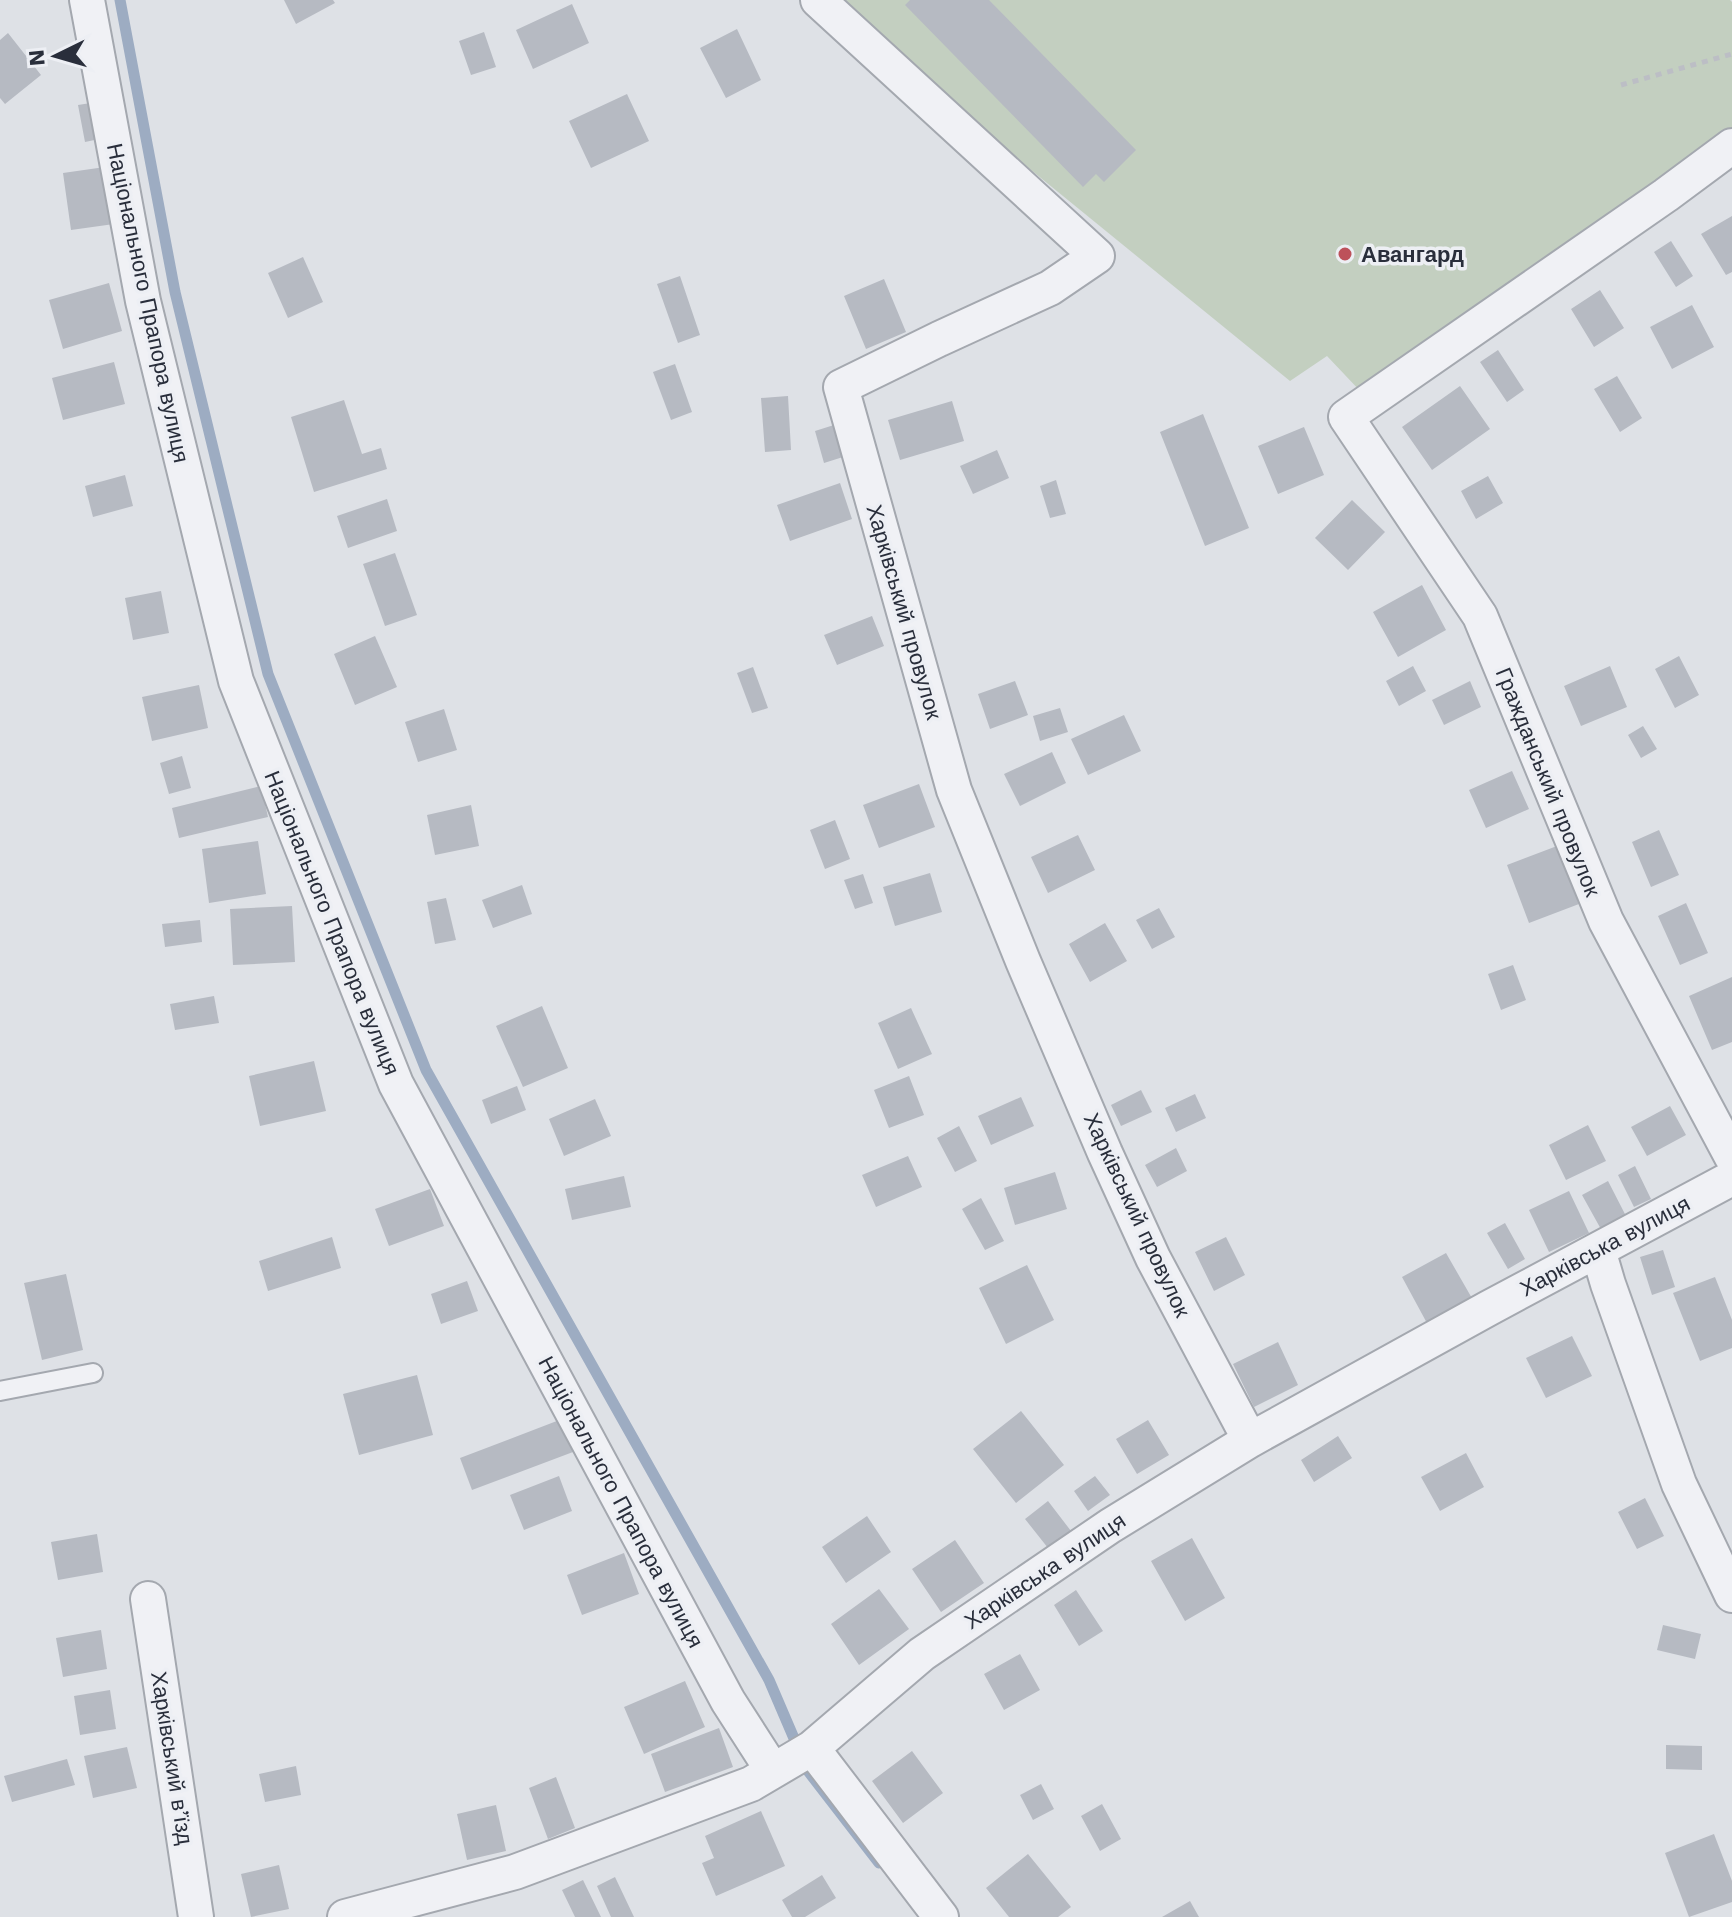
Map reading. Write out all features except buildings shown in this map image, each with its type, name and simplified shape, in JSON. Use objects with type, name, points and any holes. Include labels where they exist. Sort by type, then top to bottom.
[{"type":"street","name":"Національного Прапора вулиця","points":[[87,0],[143,301],[236,681],[396,1084],[728,1701],[773,1771]]},
{"type":"street","name":"Харківський провулок","points":[[818,0],[1097,256],[1050,288],[841,387],[954,790],[1111,1166],[1153,1258],[1250,1440]]},
{"type":"street","name":"Гражданський провулок","points":[[1732,146],[1346,417],[1480,616],[1606,921],[1732,1157]]},
{"type":"street","name":"Харківська вулиця","points":[[345,1917],[515,1872],[751,1784],[812,1748],[922,1654],[1110,1526],[1250,1440],[1732,1178]]},
{"type":"street","points":[[1598,1250],[1679,1484],[1732,1595]]},
{"type":"street","name":"Харківський в’їзд","points":[[148,1599],[196,1917]]},
{"type":"street","points":[[812,1748],[941,1917]]},
{"type":"lane","points":[[0,1391],[93,1373]]},
{"type":"path","points":[[1621,85],[1732,54]]},
{"type":"green space","name":"Авангард","points":[[840,0],[1730,0],[1732,129],[1362,393],[1327,356],[1290,381],[1009,152]]},
{"type":"waterway","points":[[120,0],[175,292],[268,674],[426,1070],[769,1680],[808,1771],[879,1863]]},
{"type":"place","name":"Авангард","points":[[1345,254]]}]
